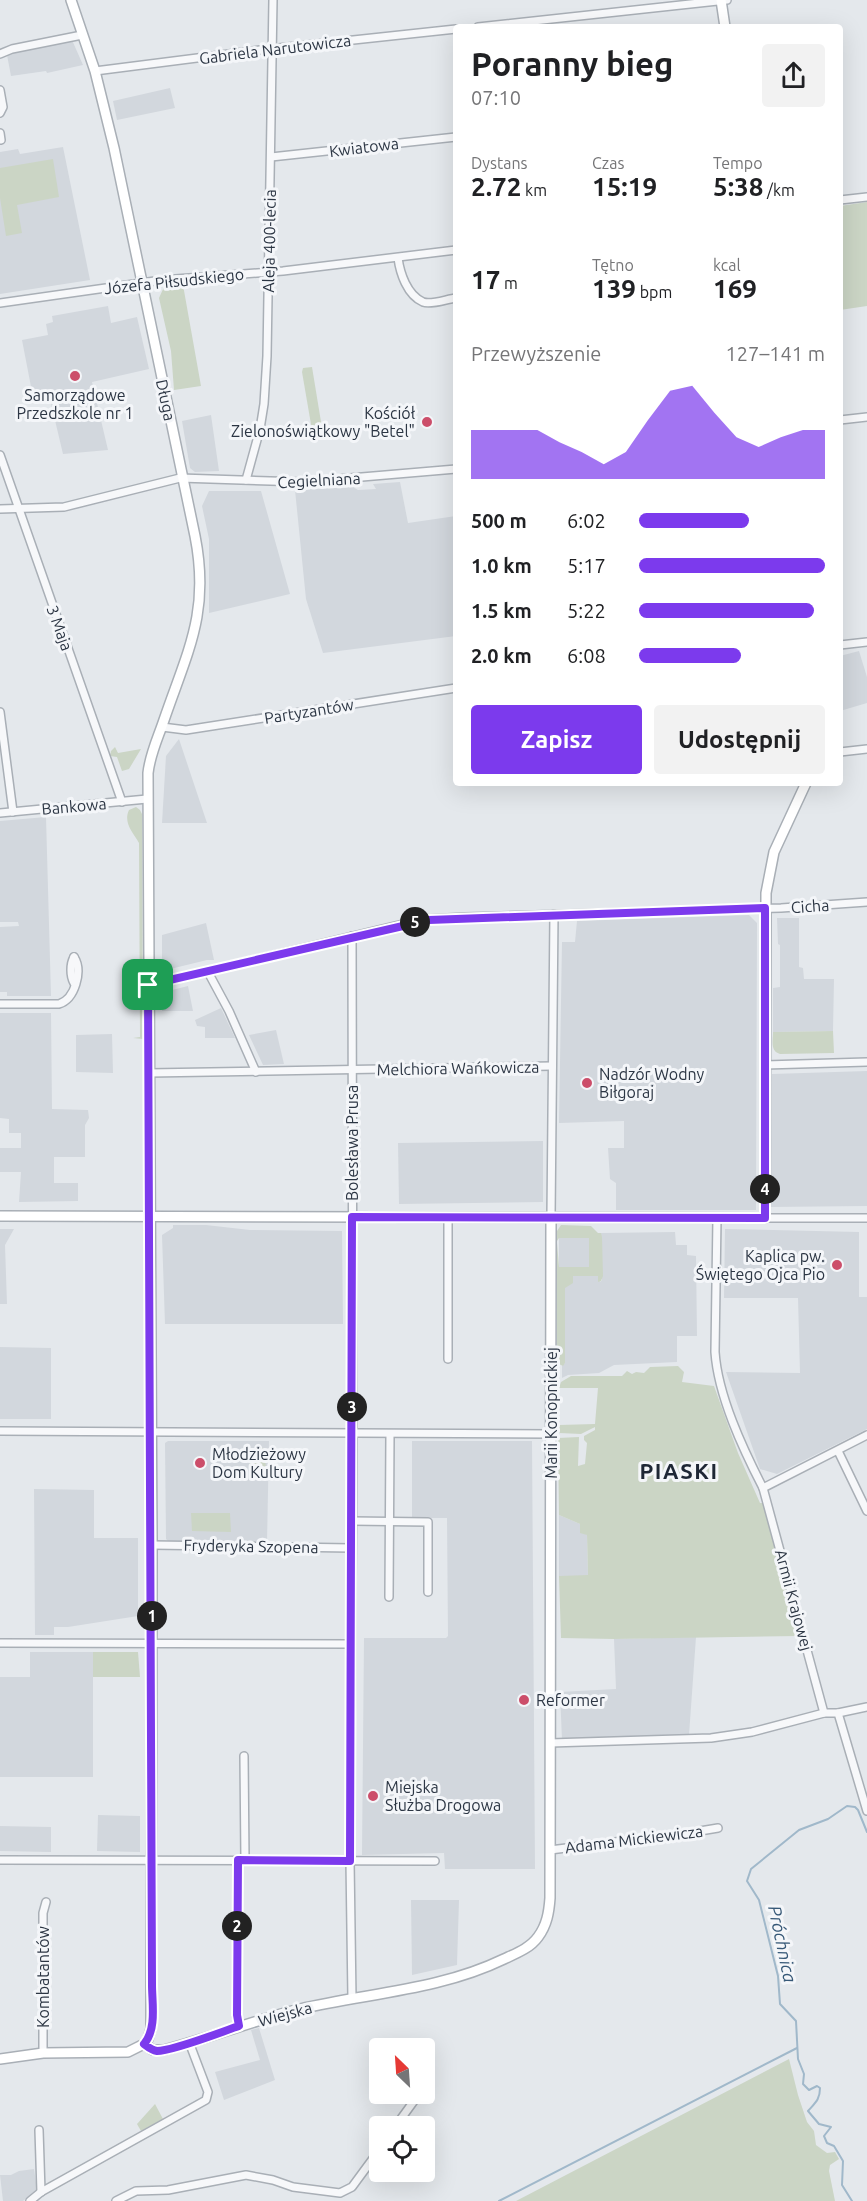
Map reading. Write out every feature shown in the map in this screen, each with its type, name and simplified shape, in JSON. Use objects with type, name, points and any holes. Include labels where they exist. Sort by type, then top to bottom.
[{"type":"street","name":"Długa","points":[[70,0],[95,71],[114,148],[199,561],[201,601],[194,634],[148,765],[152,2026],[144,2044]]},
{"type":"street","name":"Aleja 400-lecia","points":[[246,480],[260,429],[264,404],[269,272],[273,0]]},
{"type":"street","points":[[505,24],[723,0],[725,24]]},
{"type":"street","name":"Gabriela Narutowicza","points":[[95,71],[273,48],[453,29]]},
{"type":"street","points":[[0,54],[12,49],[82,35]]},
{"type":"street","points":[[0,90],[3,107],[0,113]]},
{"type":"street","name":"Kwiatowa","points":[[271,157],[453,136]]},
{"type":"street","points":[[843,200],[867,196]]},
{"type":"street","name":"Józefa Piłsudskiego","points":[[0,303],[141,282],[269,272],[453,250]]},
{"type":"street","points":[[398,258],[402,277],[421,300],[426,302],[453,298]]},
{"type":"street","points":[[843,420],[867,417]]},
{"type":"street","name":"3 Maja","points":[[0,455],[122,802]]},
{"type":"street","name":"Cegielniana","points":[[0,509],[71,506],[183,478],[246,480],[261,483],[327,481],[453,469]]},
{"type":"street","points":[[843,645],[867,642]]},
{"type":"street","name":"Partyzantów","points":[[162,727],[186,730],[453,688]]},
{"type":"street","points":[[0,712],[13,812]]},
{"type":"street","points":[[843,752],[867,749]]},
{"type":"street","points":[[765,1218],[765,908],[768,877],[774,852],[805,786]]},
{"type":"street","name":"Bankowa","points":[[0,813],[147,799]]},
{"type":"street","name":"Cicha","points":[[148,985],[352,936],[438,919],[765,908],[867,902]]},
{"type":"street","name":"Marii Konopnickiej","points":[[549,1912],[554,914]]},
{"type":"street","name":"Bolesława Prusa","points":[[352,936],[350,1861],[352,1999]]},
{"type":"street","points":[[208,972],[229,1011],[256,1072]]},
{"type":"street","points":[[0,1004],[62,1003],[72,996],[74,983]]},
{"type":"street","points":[[765,1065],[867,1062]]},
{"type":"street","name":"Melchiora Wańkowicza","points":[[149,1073],[552,1066]]},
{"type":"street","points":[[0,1216],[867,1218]]},
{"type":"street","points":[[448,1217],[448,1359]]},
{"type":"street","name":"Armii Krajowej","points":[[717,1218],[715,1352],[717,1370],[742,1443],[763,1488],[824,1713]]},
{"type":"street","points":[[0,1431],[551,1434]]},
{"type":"street","points":[[389,1598],[390,1434]]},
{"type":"street","points":[[763,1488],[867,1435]]},
{"type":"street","points":[[838,1451],[867,1511]]},
{"type":"street","points":[[352,1507],[367,1522]]},
{"type":"street","points":[[352,1521],[428,1522],[428,1592]]},
{"type":"street","name":"Fryderyka Szopena","points":[[152,1545],[351,1548]]},
{"type":"street","points":[[0,1643],[351,1644]]},
{"type":"street","points":[[550,1743],[711,1738],[752,1732],[824,1713],[838,1713],[867,1707]]},
{"type":"street","points":[[838,1713],[867,1811]]},
{"type":"street","points":[[239,2026],[237,2015],[244,1756]]},
{"type":"street","name":"Adama Mickiewicza","points":[[550,1850],[718,1828]]},
{"type":"street","points":[[0,1860],[435,1861]]},
{"type":"street","name":"Kombatantów","points":[[43,2053],[43,1913],[46,1902]]},
{"type":"street","name":"Wiejska","points":[[0,2059],[43,2053],[128,2052],[144,2044],[156,2051],[297,2010],[441,1983],[476,1972],[514,1955],[533,1943],[544,1928],[549,1912]]},
{"type":"street","points":[[30,2201],[41,2192],[206,2100],[208,2092],[189,2042]]},
{"type":"street","points":[[39,2130],[41,2192]]},
{"type":"street","points":[[116,2201],[136,2191],[168,2190],[246,2175],[273,2180],[293,2187],[340,2193],[352,2187],[369,2164]]},
{"type":"shaded area","points":[[72,40],[83,65],[47,73],[46,71],[11,76],[7,55]]},
{"type":"shaded area","points":[[170,88],[175,108],[117,120],[113,101]]},
{"type":"shaded area","points":[[63,147],[90,280],[0,294],[0,152],[18,149],[20,154]]},
{"type":"shaded area","name":"Samorządowe Przedszkole nr 1","points":[[108,306],[111,323],[137,317],[149,369],[92,382],[108,450],[63,454],[49,395],[33,397],[22,340],[48,335],[46,324],[53,322],[52,316]]},
{"type":"shaded area","points":[[211,415],[219,471],[195,472],[190,468],[182,421]]},
{"type":"shaded area","points":[[400,482],[408,523],[453,516],[453,636],[323,653],[306,599],[295,490],[353,487],[358,490],[376,489],[373,484]]},
{"type":"shaded area","points":[[209,491],[261,491],[290,594],[209,613],[209,539],[202,506]]},
{"type":"shaded area","points":[[859,651],[867,677],[867,703],[843,710],[843,655]]},
{"type":"shaded area","points":[[179,739],[207,823],[162,823],[166,756]]},
{"type":"shaded area","points":[[46,817],[51,996],[7,996],[7,992],[0,992],[0,927],[19,926],[18,922],[0,922],[0,821]]},
{"type":"shaded area","points":[[749,915],[757,923],[756,1210],[616,1210],[616,1183],[610,1179],[608,1148],[624,1148],[624,1121],[559,1123],[562,942],[575,942],[577,921]]},
{"type":"shaded area","points":[[777,918],[799,918],[799,967],[803,968],[804,979],[834,979],[833,1031],[773,1032],[773,988],[780,987],[780,945],[778,944]]},
{"type":"shaded area","points":[[206,923],[214,960],[162,971],[162,935]]},
{"type":"shaded area","points":[[188,986],[193,1011],[162,1011],[164,992]]},
{"type":"shaded area","points":[[221,1008],[235,1038],[205,1038],[205,1027],[197,1026],[195,1020]]},
{"type":"shaded area","points":[[0,1013],[51,1013],[52,1109],[88,1110],[89,1118],[85,1125],[85,1157],[54,1157],[54,1183],[78,1183],[78,1201],[19,1202],[21,1172],[0,1172],[0,1148],[21,1148],[21,1133],[9,1133],[9,1119],[0,1118]]},
{"type":"shaded area","points":[[276,1030],[284,1064],[263,1065],[249,1035]]},
{"type":"shaded area","points":[[112,1034],[113,1073],[76,1072],[76,1035]]},
{"type":"shaded area","points":[[867,1071],[867,1206],[770,1207],[772,1074]]},
{"type":"shaded area","points":[[543,1141],[543,1202],[399,1204],[398,1143]]},
{"type":"shaded area","points":[[173,1225],[206,1225],[250,1230],[342,1231],[343,1324],[165,1324],[162,1235],[173,1228]]},
{"type":"shaded area","points":[[0,1229],[14,1229],[5,1245],[7,1304],[0,1304]]},
{"type":"shaded area","points":[[725,1229],[859,1232],[859,1297],[867,1297],[867,1429],[777,1474],[760,1469],[726,1372],[800,1373],[798,1298],[724,1298]]},
{"type":"shaded area","points":[[675,1232],[676,1245],[687,1245],[687,1255],[696,1256],[697,1336],[677,1336],[677,1362],[614,1365],[599,1373],[568,1375],[562,1378],[562,1366],[565,1363],[565,1287],[573,1282],[573,1276],[598,1276],[600,1282],[602,1280],[601,1233]]},
{"type":"shaded area","points":[[559,1238],[589,1238],[589,1267],[559,1267]]},
{"type":"shaded area","points":[[0,1347],[51,1348],[51,1419],[0,1419]]},
{"type":"shaded area","points":[[168,1441],[269,1441],[267,1543],[168,1541],[166,1539],[165,1443]]},
{"type":"shaded area","points":[[412,1441],[532,1441],[535,1869],[445,1869],[444,1853],[362,1855],[364,1638],[446,1638],[448,1636],[447,1518],[412,1518]]},
{"type":"shaded area","points":[[34,1489],[94,1490],[94,1538],[138,1538],[138,1616],[68,1627],[54,1627],[54,1635],[35,1635]]},
{"type":"shaded area","points":[[559,1515],[580,1524],[587,1535],[588,1576],[559,1576]]},
{"type":"shaded area","points":[[696,1637],[689,1735],[562,1740],[560,1692],[616,1689],[614,1639]]},
{"type":"shaded area","points":[[30,1652],[93,1652],[93,1777],[0,1777],[0,1677],[30,1677]]},
{"type":"shaded area","points":[[98,1815],[140,1816],[140,1852],[97,1851]]},
{"type":"shaded area","points":[[0,1826],[51,1827],[51,1852],[0,1851]]},
{"type":"shaded area","points":[[411,1900],[459,1900],[457,1965],[412,1975]]},
{"type":"shaded area","points":[[259,2028],[275,2080],[224,2100],[215,2072],[260,2060],[251,2030]]},
{"type":"shaded area","points":[[34,2169],[37,2189],[23,2201],[3,2201],[0,2175],[11,2175],[19,2171]]},
{"type":"green space","points":[[53,159],[59,197],[17,205],[22,233],[6,236],[0,198],[0,168]]},
{"type":"green space","points":[[867,202],[867,306],[843,310],[843,206]]},
{"type":"green space","points":[[183,285],[201,386],[174,390],[171,351],[159,298],[164,287]]},
{"type":"green space","points":[[312,367],[323,434],[313,436],[302,372],[303,368]]},
{"type":"green space","points":[[115,747],[118,753],[141,749],[129,769],[122,771],[117,757],[110,756]]},
{"type":"green space","points":[[136,807],[142,814],[143,1039],[133,1038],[140,1037],[139,843],[130,827],[127,815],[129,810]]},
{"type":"green space","points":[[833,1031],[834,1053],[780,1054],[773,1048],[773,1032]]},
{"type":"green space","points":[[561,1225],[591,1226],[601,1233],[603,1276],[598,1282],[598,1276],[573,1276],[573,1283],[565,1288],[565,1363],[563,1366],[557,1360],[557,1243],[559,1267],[589,1267],[589,1238],[559,1238],[557,1241],[557,1231]]},
{"type":"green space","points":[[678,1366],[684,1372],[682,1382],[714,1386],[738,1453],[760,1503],[763,1503],[799,1636],[561,1638],[559,1576],[588,1575],[587,1535],[580,1533],[580,1524],[559,1515],[558,1438],[579,1437],[578,1466],[585,1464],[587,1443],[584,1436],[595,1430],[595,1427],[581,1434],[559,1433],[559,1425],[595,1424],[598,1388],[559,1388],[561,1382],[571,1376],[622,1376],[627,1371],[632,1374],[644,1373],[650,1367]]},
{"type":"green space","points":[[249,1448],[265,1448],[266,1475],[250,1475]]},
{"type":"green space","points":[[191,1513],[230,1513],[231,1532],[192,1531]]},
{"type":"green space","points":[[93,1652],[138,1652],[140,1677],[93,1677]]},
{"type":"green space","points":[[789,2059],[807,2122],[814,2131],[816,2145],[827,2153],[835,2152],[839,2159],[830,2165],[829,2171],[835,2201],[516,2201]]},
{"type":"green space","points":[[155,2104],[163,2119],[141,2131],[137,2124]]},
{"type":"waterway","name":"Próchnica","points":[[852,2201],[842,2185],[843,2161],[834,2146],[827,2143],[824,2136],[831,2127],[819,2124],[808,2111],[818,2098],[820,2088],[817,2086],[809,2090],[803,2084],[804,2074],[798,2059],[796,2021],[780,2004],[778,1976],[759,1900],[747,1881],[751,1869],[799,1830],[828,1819],[847,1806],[858,1810],[867,1832]]},
{"type":"waterway","points":[[499,2201],[797,2048]]},
{"type":"place","name":"Samorządowe Przedszkole nr 1","points":[[75,376]]},
{"type":"place","name":"Kościół Zielonoświątkowy \"Betel\"","points":[[427,422]]},
{"type":"place","name":"Nadzór Wodny Biłgoraj","points":[[587,1083]]},
{"type":"place","name":"Kaplica pw. Świętego Ojca Pio","points":[[837,1265]]},
{"type":"place","name":"Młodzieżowy Dom Kultury","points":[[200,1463]]},
{"type":"place","name":"Reformer","points":[[524,1700]]},
{"type":"place","name":"Miejska Służba Drogowa","points":[[373,1796]]},
{"type":"district","name":"PIASKI","points":[[679,1471]]},
{"type":"route","points":[[765,908],[765,1218],[352,1217],[350,1861],[238,1860],[237,2015],[239,2026],[156,2051],[144,2044],[151,2029],[152,1985],[148,985],[403,924],[429,920],[765,908]]}]
